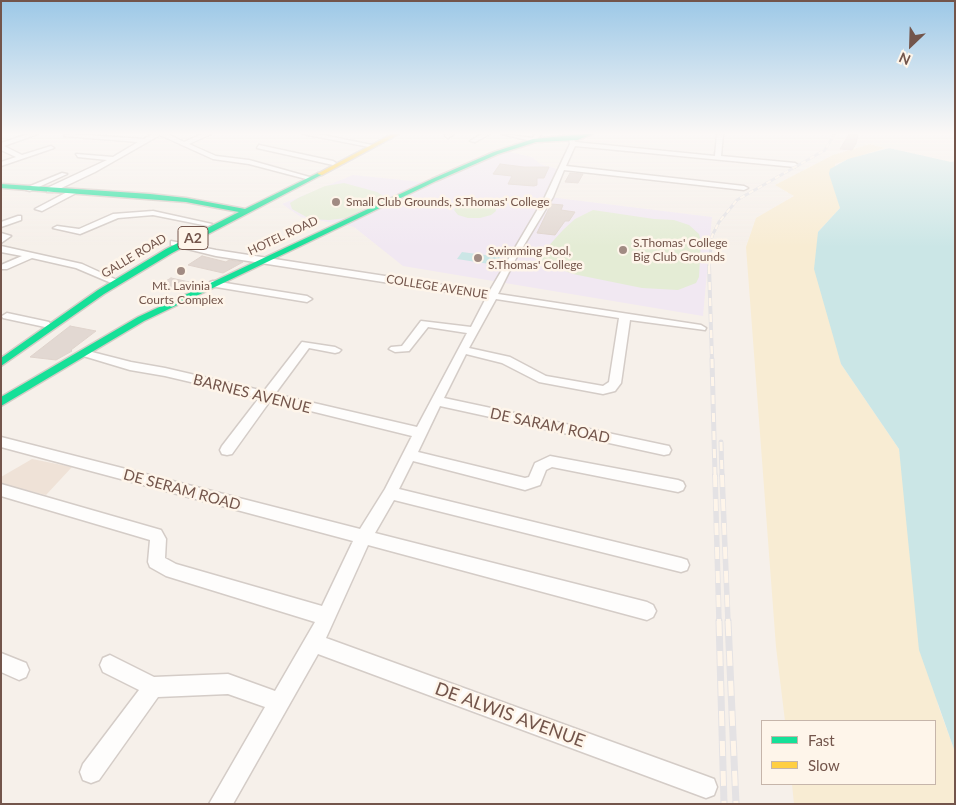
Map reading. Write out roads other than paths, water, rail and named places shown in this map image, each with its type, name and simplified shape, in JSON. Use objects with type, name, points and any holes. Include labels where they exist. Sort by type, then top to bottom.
[{"type":"main road","name":"GALLE ROAD","points":[[1,355],[112,280],[316,172]]},
{"type":"main road","name":"GALLE ROAD","points":[[1,363],[101,292],[208,224],[240,211],[318,172]]},
{"type":"main road","name":"HOTEL ROAD","points":[[1,402],[142,319],[262,260],[453,172]]},
{"type":"main road","points":[[1,186],[150,196],[240,211]]},
{"type":"street","points":[[50,190],[89,172]]},
{"type":"street","points":[[264,172],[302,179]]},
{"type":"street","points":[[279,172],[302,179]]},
{"type":"street","points":[[220,804],[314,643],[363,538],[422,434],[436,401],[462,350],[549,197],[560,172]]},
{"type":"street","points":[[594,172],[744,188]]},
{"type":"street","points":[[27,189],[64,174]]},
{"type":"street","points":[[39,209],[74,192]]},
{"type":"street","points":[[57,228],[80,232],[116,216],[153,213],[208,224]]},
{"type":"street","points":[[1,225],[18,218]]},
{"type":"street","points":[[1,235],[7,236],[1,241]]},
{"type":"street","name":"COLLEGE AVENUE","points":[[177,244],[262,260],[701,328]]},
{"type":"street","points":[[1,249],[79,266],[112,280]]},
{"type":"street","points":[[4,267],[32,255]]},
{"type":"street","points":[[212,284],[307,299]]},
{"type":"street","points":[[7,316],[45,324]]},
{"type":"street","points":[[462,350],[506,360],[542,379],[603,390],[610,388],[615,383],[624,316]]},
{"type":"street","points":[[395,349],[405,349],[426,323],[474,331]]},
{"type":"street","points":[[227,450],[306,344],[335,350]]},
{"type":"street","name":"BARNES AVENUE","points":[[84,352],[130,366],[165,372],[422,434]]},
{"type":"street","name":"DE SARAM ROAD","points":[[436,401],[664,450]]},
{"type":"street","name":"DE SERAM ROAD","points":[[1,442],[647,611]]},
{"type":"street","points":[[410,455],[526,484],[535,481],[540,467],[550,461],[678,486]]},
{"type":"street","points":[[1,490],[155,535],[158,539],[156,562],[172,571],[325,616]]},
{"type":"street","points":[[390,493],[681,565]]},
{"type":"street","name":"DE ALWIS AVENUE","points":[[314,643],[706,787]]},
{"type":"street","points":[[1,662],[19,670]]},
{"type":"street","points":[[110,666],[152,688],[228,684],[280,703]]},
{"type":"street","points":[[91,772],[152,688]]},
{"type":"water","points":[[829,172],[955,172],[955,752],[919,650],[899,449],[841,364],[814,269],[818,232],[840,208]]},
{"type":"water","name":"Swimming Pool, S.Thomas' College","points":[[462,252],[500,257],[496,265],[457,259]]},
{"type":"railway","points":[[709,267],[712,236],[719,222],[737,200],[787,172]]},
{"type":"railway","points":[[709,267],[712,360]]},
{"type":"railway","points":[[712,359],[715,476]]},
{"type":"railway","points":[[721,442],[722,476]]},
{"type":"railway","points":[[715,475],[719,622]]},
{"type":"railway","points":[[722,475],[728,622]]},
{"type":"railway","points":[[719,621],[724,804]]},
{"type":"railway","points":[[728,621],[736,804]]},
{"type":"place","name":"Small Club Grounds, S.Thomas' College","points":[[336,202]]},
{"type":"place","name":"S.Thomas' College Big Club Grounds","points":[[623,250]]},
{"type":"place","name":"Swimming Pool, S.Thomas' College","points":[[478,258]]},
{"type":"place","name":"Mt. Lavinia Courts Complex","points":[[181,271]]}]
